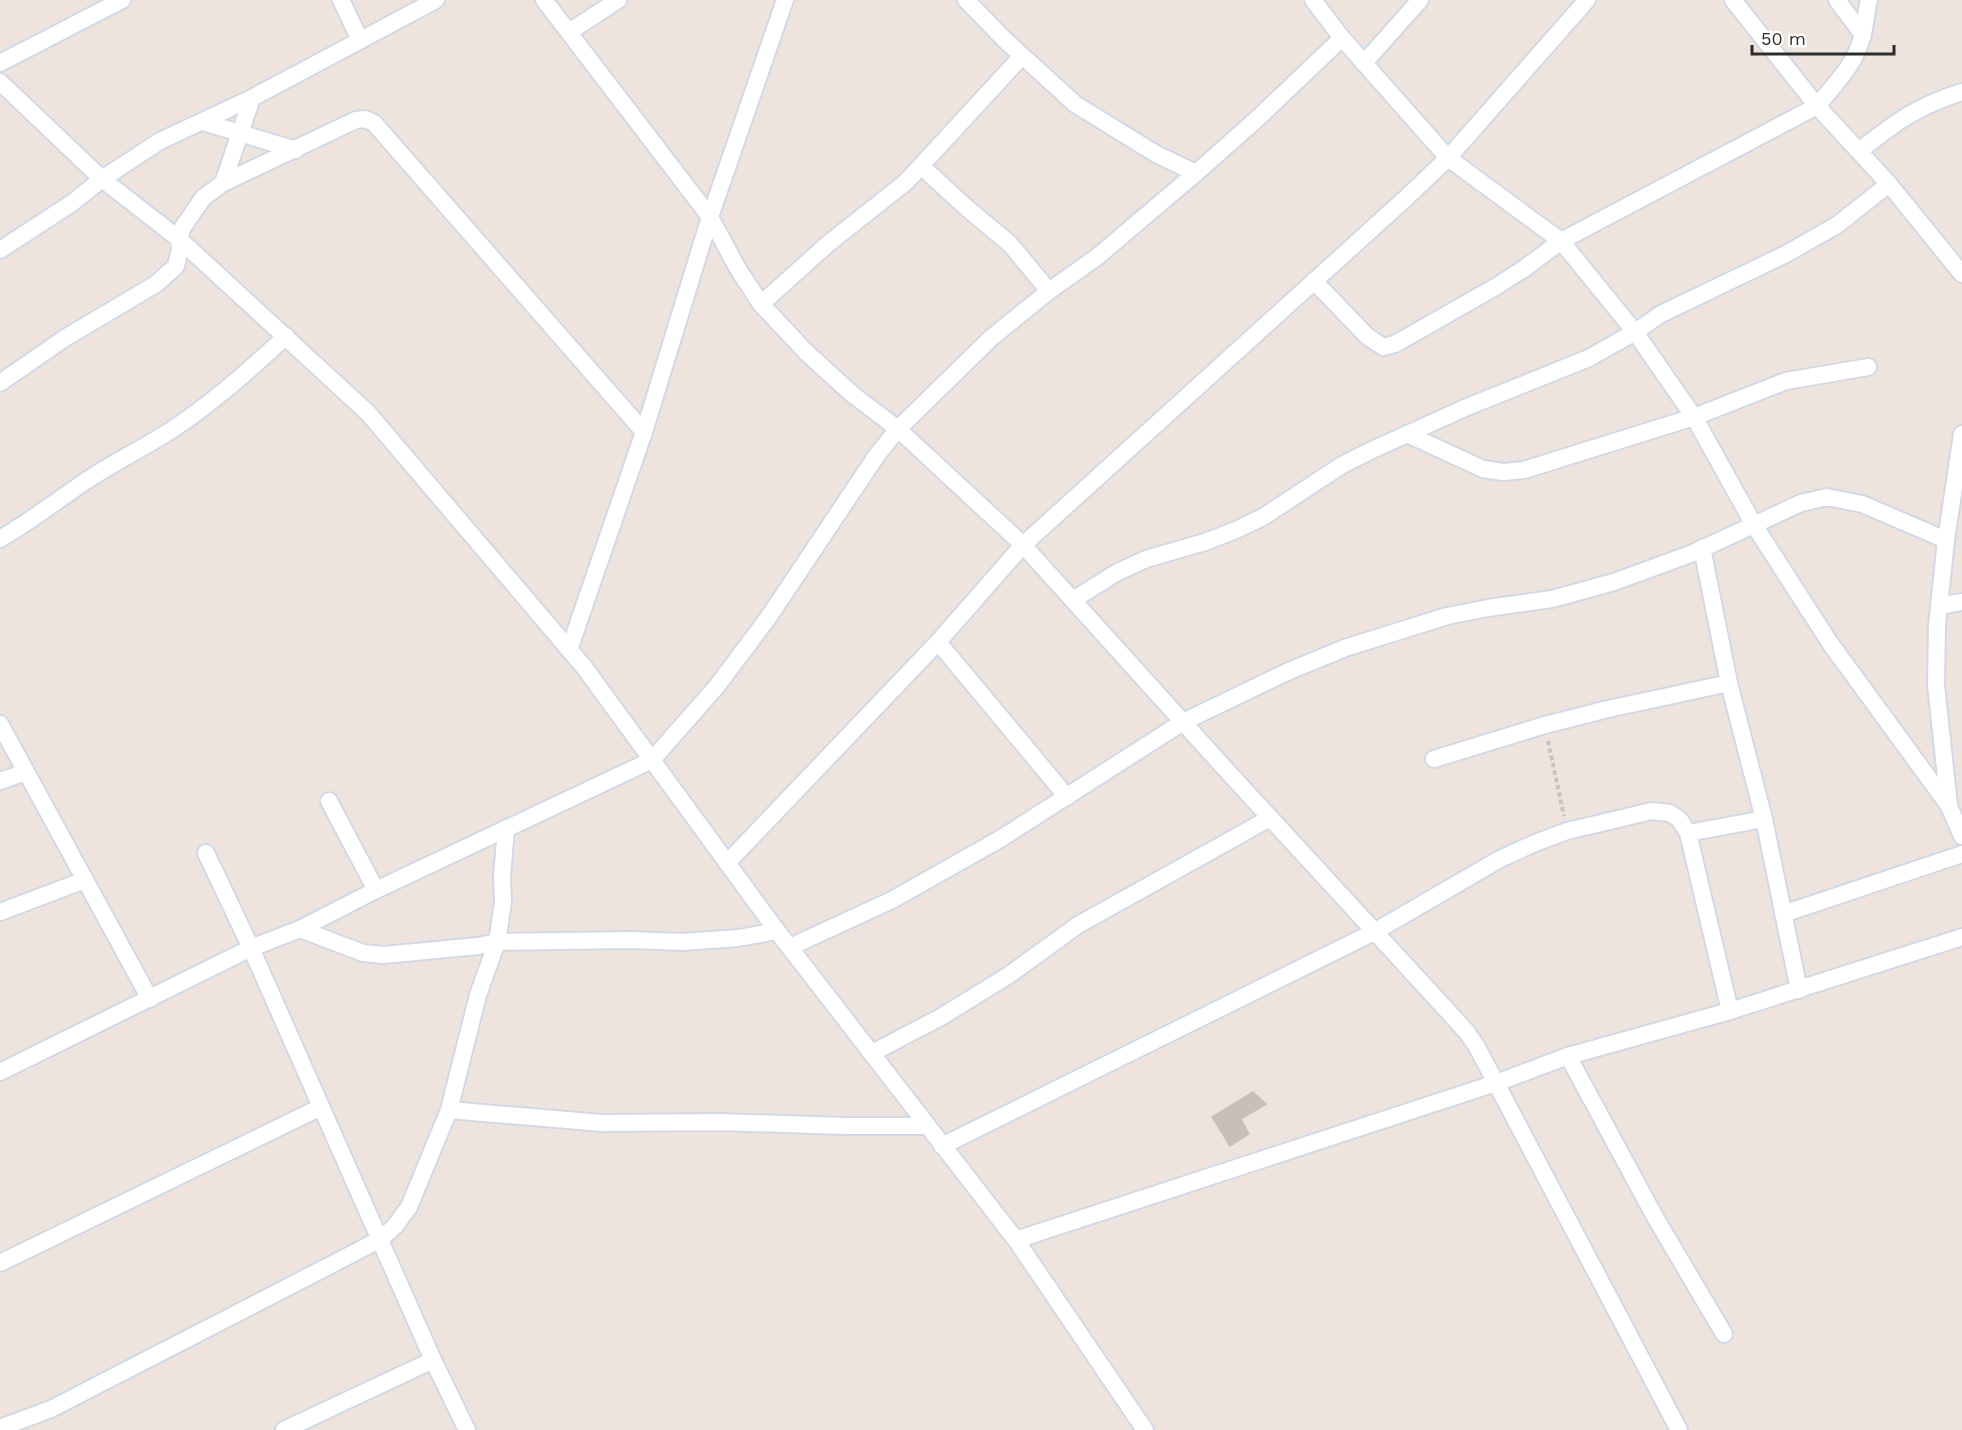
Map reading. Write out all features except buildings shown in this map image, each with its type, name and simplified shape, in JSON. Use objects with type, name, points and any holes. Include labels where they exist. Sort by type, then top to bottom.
[{"type":"street","points":[[0,63],[122,0]]},
{"type":"street","points":[[340,0],[360,40]]},
{"type":"street","points":[[0,250],[160,141],[252,98],[435,0]]},
{"type":"street","points":[[544,0],[710,217],[738,270],[761,304],[807,353],[852,394],[898,429],[1023,545],[1466,1031],[1477,1047],[1679,1430]]},
{"type":"street","points":[[568,33],[618,0]]},
{"type":"street","points":[[966,0],[1022,56],[1075,104],[1156,154],[1196,172]]},
{"type":"street","points":[[1313,0],[1342,38],[1448,158],[1561,241],[1635,332],[1694,417],[1754,525],[1830,643],[1949,806],[1962,836]]},
{"type":"street","points":[[1364,63],[1420,0]]},
{"type":"street","points":[[727,863],[938,642],[1023,545],[1448,158],[1587,0]]},
{"type":"street","points":[[1733,0],[1817,106],[1890,184],[1962,274]]},
{"type":"street","points":[[1837,0],[1863,35]]},
{"type":"street","points":[[1314,281],[1367,336],[1383,347],[1395,344],[1497,286],[1561,241],[1817,106],[1848,69],[1856,54],[1863,35],[1869,0]]},
{"type":"street","points":[[569,650],[644,432],[710,217],[782,2]]},
{"type":"street","points":[[0,1072],[251,948],[300,929],[376,890],[652,760],[717,686],[761,627],[828,531],[877,455],[898,429],[991,338],[1097,256],[1196,172],[1258,118],[1342,38]]},
{"type":"street","points":[[761,304],[829,243],[906,182],[1022,56]]},
{"type":"street","points":[[0,82],[102,179],[179,238],[368,413],[569,650],[777,931],[1016,1240],[1145,1430]]},
{"type":"street","points":[[1859,151],[1917,109],[1935,100],[1962,92]]},
{"type":"street","points":[[223,183],[252,98]]},
{"type":"street","points":[[0,382],[65,338],[168,275],[179,259],[179,238],[192,211],[203,198],[223,183],[356,120],[365,119],[374,123],[644,432]]},
{"type":"street","points":[[203,122],[296,150]]},
{"type":"street","points":[[921,166],[1010,244],[1049,291]]},
{"type":"street","points":[[1073,600],[1116,573],[1146,559],[1205,542],[1254,522],[1342,465],[1407,434],[1467,406],[1589,358],[1635,332],[1660,314],[1786,254],[1827,231],[1890,184]]},
{"type":"street","points":[[0,539],[39,515],[84,482],[158,439],[211,403],[244,376],[286,336]]},
{"type":"street","points":[[1407,434],[1483,469],[1503,472],[1524,470],[1694,417],[1786,381],[1869,367]]},
{"type":"street","points":[[1949,806],[1946,761],[1936,685],[1939,606],[1946,540],[1962,434]]},
{"type":"street","points":[[790,947],[892,900],[1000,839],[1183,722],[1289,671],[1345,648],[1447,616],[1552,599],[1614,582],[1702,548],[1801,503],[1827,497],[1862,504],[1946,540]]},
{"type":"street","points":[[1702,548],[1729,683],[1764,819],[1799,990]]},
{"type":"street","points":[[1939,606],[1962,602]]},
{"type":"street","points":[[938,642],[1067,796]]},
{"type":"street","points":[[1434,759],[1545,725],[1729,683]]},
{"type":"street","points":[[0,724],[150,999]]},
{"type":"street","points":[[1946,761],[1962,754]]},
{"type":"street","points":[[0,781],[27,772]]},
{"type":"street","points":[[329,801],[376,890]]},
{"type":"street","points":[[942,1146],[1374,932],[1500,859],[1567,831],[1652,811],[1670,813],[1680,820],[1688,832],[1730,1011]]},
{"type":"street","points":[[872,1053],[941,1017],[1010,975],[1078,925],[1270,818]]},
{"type":"street","points":[[1688,832],[1764,819]]},
{"type":"street","points":[[0,1428],[51,1409],[381,1239],[395,1226],[409,1207],[449,1110],[478,995],[497,942],[507,828]]},
{"type":"street","points":[[206,853],[251,948],[467,1430]]},
{"type":"street","points":[[1784,914],[1962,854]]},
{"type":"street","points":[[0,912],[85,880]]},
{"type":"street","points":[[300,929],[363,953],[383,955],[478,946],[497,942],[632,940],[682,942],[738,938],[777,931]]},
{"type":"street","points":[[1016,1240],[1496,1083],[1568,1056],[1730,1011],[1962,937]]},
{"type":"street","points":[[1568,1056],[1655,1217],[1724,1334]]},
{"type":"street","points":[[0,1263],[321,1107]]},
{"type":"street","points":[[449,1110],[602,1123],[720,1122],[927,1126]]},
{"type":"street","points":[[285,1430],[434,1360]]},
{"type":"path","points":[[1545,725],[1567,831]]}]
